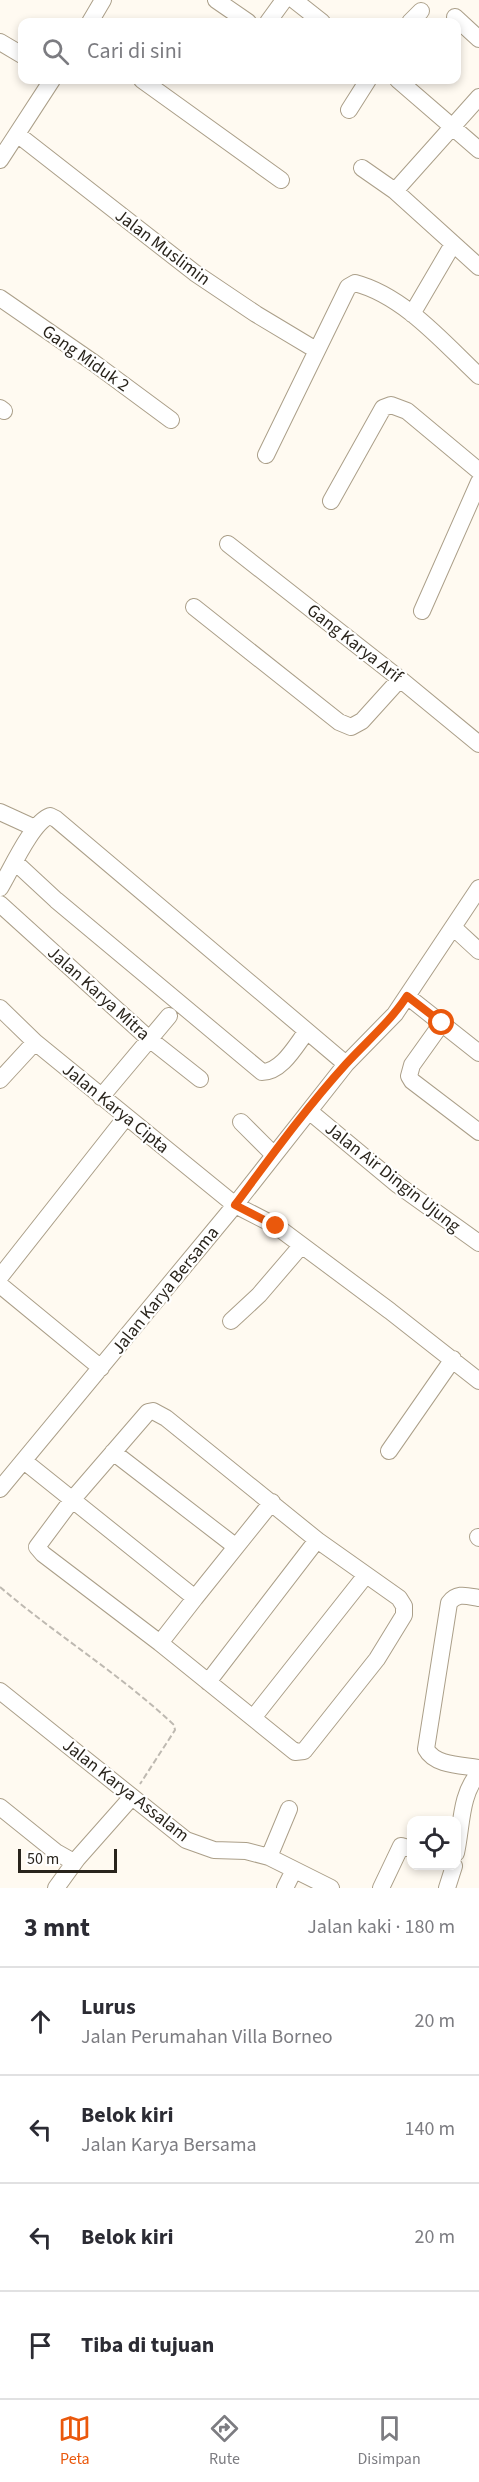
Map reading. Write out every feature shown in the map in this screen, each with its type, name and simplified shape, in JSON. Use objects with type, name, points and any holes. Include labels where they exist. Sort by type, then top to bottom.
[{"type":"street","points":[[92,18],[102,0]]},
{"type":"street","points":[[216,0],[242,18]]},
{"type":"street","points":[[271,18],[284,0]]},
{"type":"street","points":[[294,0],[317,18]]},
{"type":"street","points":[[461,22],[479,39]]},
{"type":"street","points":[[0,42],[18,53]]},
{"type":"street","points":[[0,160],[49,84]]},
{"type":"street","points":[[148,84],[280,180]]},
{"type":"street","points":[[349,110],[365,84]]},
{"type":"street","points":[[403,84],[479,150]]},
{"type":"street","points":[[395,191],[454,128],[479,97]]},
{"type":"street","name":"Jalan Muslimin","points":[[17,134],[195,273],[256,314],[316,350]]},
{"type":"street","points":[[362,168],[395,191],[479,267]]},
{"type":"street","points":[[412,314],[453,244]]},
{"type":"street","points":[[266,455],[348,287],[355,283],[389,297],[412,314],[479,376]]},
{"type":"street","name":"Gang Miduk 2","points":[[0,298],[171,420]]},
{"type":"street","points":[[331,501],[383,408],[392,405],[406,411],[479,471]]},
{"type":"street","points":[[422,611],[479,482]]},
{"type":"street","name":"Gang Karya Arif","points":[[228,544],[479,744]]},
{"type":"street","points":[[194,607],[339,722],[351,727],[362,721],[400,679]]},
{"type":"street","points":[[0,812],[35,828]]},
{"type":"street","points":[[0,888],[35,828],[44,818],[50,816],[56,819],[346,1064]]},
{"type":"street","points":[[15,862],[56,900],[262,1072],[270,1072],[282,1064],[307,1031]]},
{"type":"street","name":"Jalan Karya Bersama","points":[[0,1489],[235,1205],[346,1064],[395,1014],[479,888]]},
{"type":"street","name":"Jalan Karya Mitra","points":[[0,904],[148,1038],[200,1079]]},
{"type":"street","points":[[454,928],[479,951]]},
{"type":"street","points":[[407,996],[479,1053]]},
{"type":"street","name":"Jalan Karya Cipta","points":[[0,1008],[35,1042],[235,1205],[276,1226],[479,1381]]},
{"type":"street","points":[[101,1097],[148,1038],[169,1016]]},
{"type":"street","points":[[442,1023],[412,1065],[409,1076],[412,1081],[479,1132]]},
{"type":"street","points":[[0,1080],[35,1042]]},
{"type":"street","name":"Jalan Air Dingin Ujung","points":[[309,1110],[398,1185],[479,1243]]},
{"type":"street","points":[[0,1277],[126,1117]]},
{"type":"street","points":[[240,1122],[274,1155]]},
{"type":"street","points":[[231,1321],[259,1294],[301,1246]]},
{"type":"street","points":[[0,1286],[101,1368]]},
{"type":"street","points":[[389,1451],[453,1359]]},
{"type":"street","points":[[153,1411],[166,1418],[317,1540],[399,1598],[404,1606],[404,1615],[377,1659],[301,1753],[295,1752],[160,1643],[37,1549],[37,1544],[72,1500],[148,1412],[153,1411]]},
{"type":"street","points":[[113,1452],[235,1546]]},
{"type":"street","points":[[24,1461],[195,1598]]},
{"type":"street","points":[[160,1643],[272,1502]]},
{"type":"street","points":[[208,1682],[317,1540]]},
{"type":"street","points":[[253,1718],[366,1575]]},
{"type":"street","points":[[479,1598],[460,1595],[455,1596],[449,1603],[426,1749],[433,1759],[479,1768]]},
{"type":"street","name":"Jalan Karya Assalam","points":[[0,1691],[186,1840],[214,1850],[246,1851],[268,1857],[331,1888]]},
{"type":"street","points":[[461,1819],[468,1791],[479,1773]]},
{"type":"street","points":[[56,1888],[77,1859],[131,1798]]},
{"type":"street","points":[[0,1807],[56,1852],[72,1861],[77,1859]]},
{"type":"street","points":[[268,1857],[289,1809]]},
{"type":"street","points":[[381,1888],[401,1846],[407,1848]]},
{"type":"street","points":[[285,1888],[294,1870]]},
{"type":"street","points":[[447,1888],[451,1870]]},
{"type":"path","points":[[0,1587],[90,1656],[174,1725],[175,1730],[131,1798]]},
{"type":"route","points":[[276,1226],[235,1205],[346,1064],[395,1014],[407,996],[442,1023]]}]
